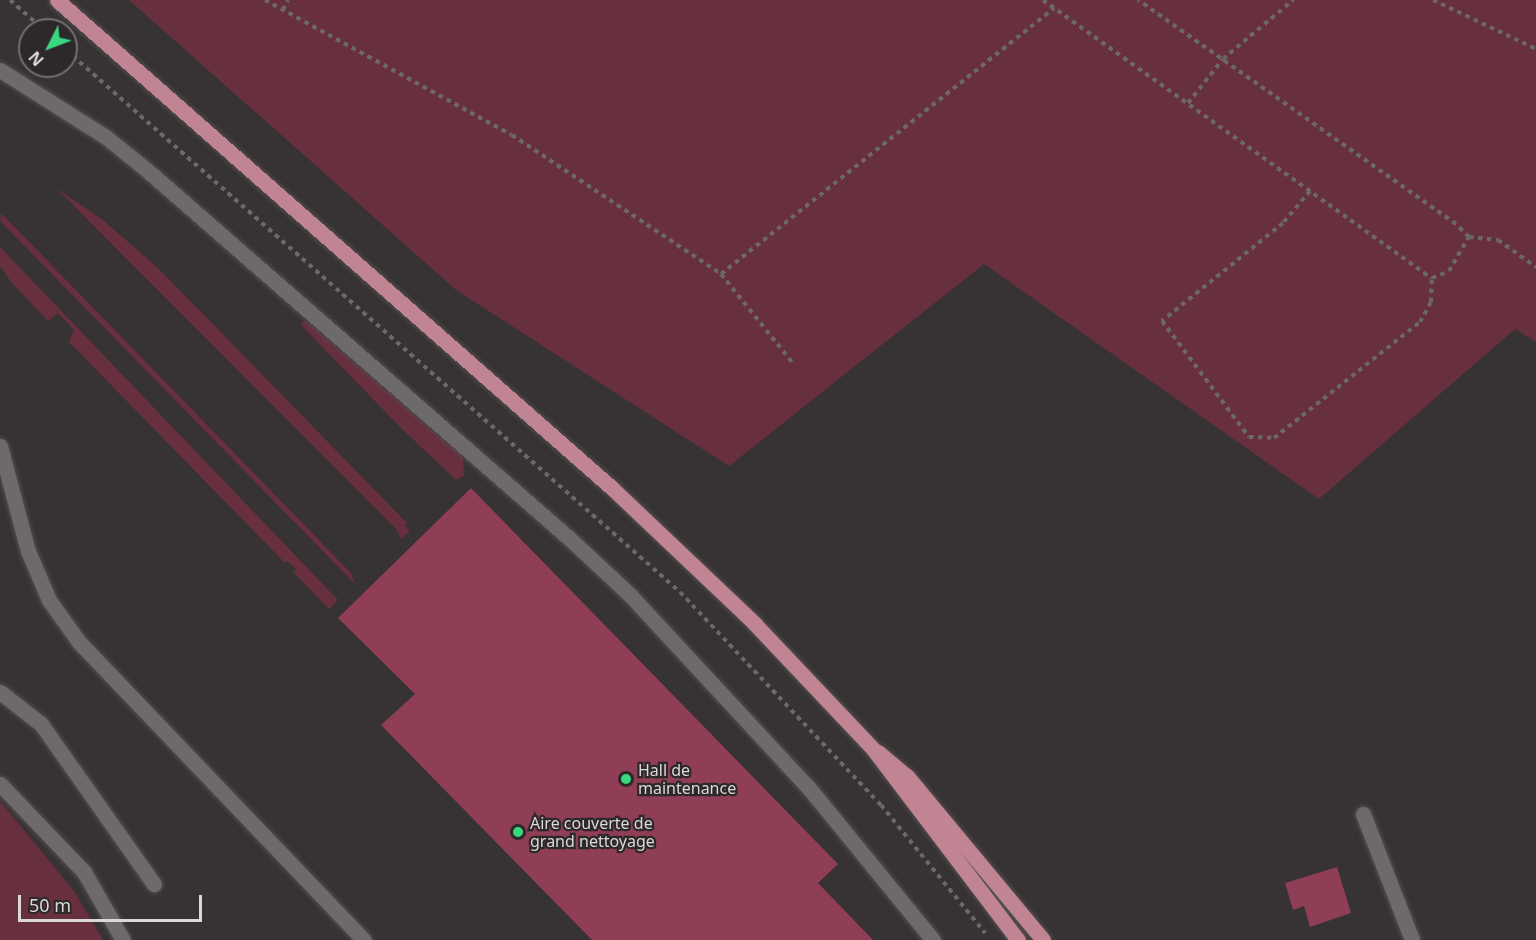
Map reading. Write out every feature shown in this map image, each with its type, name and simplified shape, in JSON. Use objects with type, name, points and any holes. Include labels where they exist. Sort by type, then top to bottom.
[{"type":"main road","points":[[57,0],[613,489],[754,623],[873,749],[1018,940]]},
{"type":"main road","points":[[873,749],[894,761],[1043,940]]},
{"type":"lane","points":[[0,70],[106,137],[148,171],[630,595],[809,788],[933,940]]},
{"type":"lane","points":[[0,447],[28,551],[49,600],[79,642],[364,940]]},
{"type":"lane","points":[[0,692],[41,724],[154,884]]},
{"type":"lane","points":[[0,784],[84,872],[123,940]]},
{"type":"lane","points":[[1362,814],[1412,940]]},
{"type":"path","points":[[10,0],[30,18]]},
{"type":"path","points":[[265,0],[512,135],[721,274],[792,362]]},
{"type":"path","points":[[283,10],[288,0]]},
{"type":"path","points":[[1043,0],[1432,278]]},
{"type":"path","points":[[1138,0],[1456,224],[1469,237],[1498,240],[1536,267]]},
{"type":"path","points":[[1188,103],[1223,59],[1293,0]]},
{"type":"path","points":[[1433,0],[1536,49]]},
{"type":"path","points":[[721,274],[1054,8]]},
{"type":"path","points":[[78,61],[680,591],[881,805],[991,940]]},
{"type":"path","points":[[1310,191],[1283,223],[1162,321],[1249,437],[1274,438],[1420,322],[1431,302],[1432,278]]},
{"type":"path","points":[[1432,278],[1449,271],[1469,237]]},
{"type":"shaded area","points":[[129,0],[1536,0],[1536,342],[1515,329],[1319,499],[984,264],[729,466],[456,290]]},
{"type":"shaded area","points":[[56,188],[103,220],[160,270],[407,523],[405,526],[410,531],[401,539],[396,529]]},
{"type":"shaded area","points":[[1,213],[351,573],[355,584],[0,221]]},
{"type":"shaded area","points":[[0,247],[338,600],[329,609],[293,572],[296,569],[287,561],[285,563],[69,342],[74,330],[58,313],[48,321],[11,282],[0,266]]},
{"type":"shaded area","points":[[305,320],[463,457],[464,476],[456,480],[401,428],[301,325]]},
{"type":"shaded area","points":[[0,801],[74,891],[103,940],[0,940]]},
{"type":"building","name":"Hall de maintenance","points":[[471,488],[838,864],[818,883],[873,940],[592,940],[381,725],[415,694],[338,618]]},
{"type":"building","points":[[1337,867],[1351,913],[1310,927],[1304,906],[1293,910],[1285,883]]},
{"type":"place","name":"Hall de maintenance","points":[[626,779]]},
{"type":"place","name":"Aire couverte de grand nettoyage","points":[[518,832]]}]
